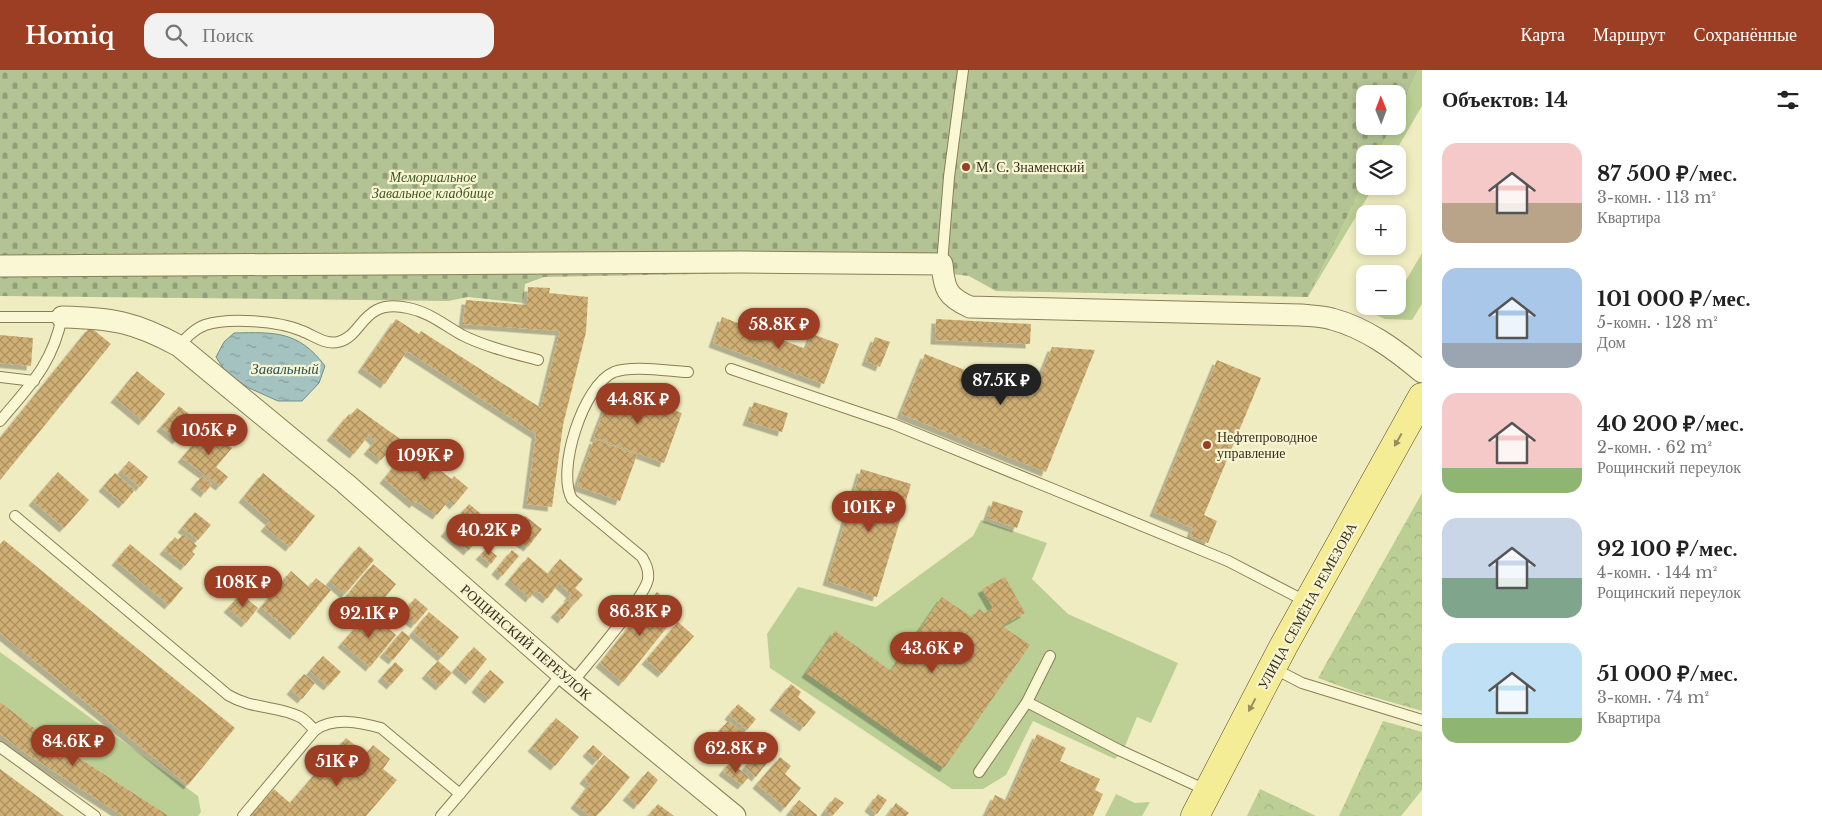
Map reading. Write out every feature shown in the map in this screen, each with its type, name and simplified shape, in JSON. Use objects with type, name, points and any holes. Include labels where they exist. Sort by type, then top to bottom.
[{"type":"main road","name":"УЛИЦА СЕМЁНА РЕМЕЗОВА","points":[[1195,816],[1272,668],[1422,397]]},
{"type":"street","points":[[0,266],[741,262],[942,264],[944,285],[954,300],[970,307],[1301,315],[1332,319],[1369,334],[1400,354],[1422,372]]},
{"type":"street","name":"РОЩИНСКИЙ ПЕРЕУЛОК","points":[[62,317],[101,318],[127,322],[153,332],[179,346],[345,483],[567,679],[736,816]]},
{"type":"lane","points":[[942,264],[949,177],[963,70]]},
{"type":"lane","points":[[179,346],[189,335],[204,326],[222,322],[283,324],[326,342],[338,342],[349,336],[373,311],[389,307],[407,308],[430,315],[485,345],[538,360]]},
{"type":"lane","points":[[0,317],[62,317],[52,353],[34,381],[0,421]]},
{"type":"lane","points":[[440,816],[638,599],[648,581],[648,569],[642,557],[572,499],[568,492],[566,475],[578,420],[588,398],[601,381],[615,372],[629,369],[688,372]]},
{"type":"lane","points":[[731,369],[893,424],[1228,561],[1308,602]]},
{"type":"lane","points":[[0,377],[34,381]]},
{"type":"lane","points":[[15,516],[228,695],[242,704],[302,718],[315,730]]},
{"type":"lane","points":[[979,772],[1027,702],[1050,656]]},
{"type":"lane","points":[[1272,668],[1302,683],[1422,720]]},
{"type":"lane","points":[[1027,702],[1119,750],[1207,791]]},
{"type":"lane","points":[[243,816],[315,730],[324,724],[339,722],[367,724],[381,728],[460,794]]},
{"type":"lane","points":[[0,747],[95,816]]},
{"type":"green space","name":"Мемориальное Завальное кладбище","points":[[0,70],[1418,70],[1406,96],[1406,85],[1356,85],[1356,135],[1387,135],[1382,145],[1356,145],[1356,195],[1358,195],[1308,297],[996,291],[969,276],[917,270],[544,277],[525,284],[523,303],[468,297],[448,301],[0,296]]},
{"type":"green space","points":[[1418,70],[1422,70],[1422,106],[1406,133],[1406,96]]},
{"type":"green space","points":[[1387,135],[1405,135],[1399,145],[1382,145]]},
{"type":"green space","points":[[1358,195],[1369,195],[1363,205],[1356,205],[1356,216],[1308,297]]},
{"type":"green space","points":[[1422,253],[1422,304],[1412,320],[1385,319],[1376,315],[1406,315],[1406,280]]},
{"type":"green space","points":[[1422,493],[1422,711],[1356,692],[1318,678]]},
{"type":"green space","points":[[981,520],[1047,543],[1032,579],[1068,614],[1178,663],[1151,723],[1137,717],[1123,751],[1115,759],[1033,721],[1006,775],[983,789],[952,789],[770,668],[767,634],[798,587],[876,607],[973,536]]},
{"type":"green space","points":[[0,652],[198,796],[201,812],[198,816],[169,816],[42,734],[0,702]]},
{"type":"green space","points":[[1383,721],[1422,732],[1422,790],[1401,816],[1339,816]]},
{"type":"green space","points":[[1260,789],[1316,816],[1247,816]]},
{"type":"green space","points":[[1116,794],[1135,803],[1150,802],[1142,816],[1105,816]]},
{"type":"water","name":"Завальный","points":[[234,333],[274,334],[296,340],[315,354],[325,366],[319,383],[302,401],[278,401],[249,388],[227,374],[216,357],[224,342]]},
{"type":"building","points":[[528,287],[550,288],[549,293],[588,297],[586,332],[563,425],[552,507],[527,504],[536,434],[407,351],[385,384],[362,368],[396,319],[419,334],[421,331],[541,408],[560,331],[463,324],[466,300],[527,305]]},
{"type":"building","points":[[722,317],[806,349],[812,334],[839,344],[824,384],[713,343]]},
{"type":"building","points":[[936,319],[1031,324],[1030,344],[935,340]]},
{"type":"building","points":[[90,327],[111,344],[0,480],[0,438]]},
{"type":"building","points":[[0,335],[33,338],[31,366],[0,363]]},
{"type":"building","points":[[875,337],[890,342],[880,367],[866,361]]},
{"type":"building","points":[[1052,347],[1095,350],[1046,472],[901,414],[925,354],[1032,397]]},
{"type":"building","name":"Нефтепроводное управление","points":[[1217,360],[1261,378],[1204,515],[1217,521],[1208,543],[1190,536],[1193,528],[1154,512]]},
{"type":"building","points":[[137,371],[165,394],[143,421],[115,398]]},
{"type":"building","points":[[613,388],[682,413],[664,463],[594,437]]},
{"type":"building","points":[[754,402],[788,413],[782,432],[747,421]]},
{"type":"building","points":[[179,406],[195,419],[177,440],[161,427]]},
{"type":"building","points":[[357,408],[403,441],[393,454],[389,451],[381,460],[368,450],[375,441],[369,435],[354,454],[331,436],[349,414],[351,415]]},
{"type":"building","points":[[207,428],[232,448],[216,467],[228,477],[220,486],[182,458]]},
{"type":"building","points":[[594,439],[637,455],[620,501],[577,486]]},
{"type":"building","points":[[413,443],[443,468],[441,471],[452,479],[454,476],[468,488],[454,505],[449,500],[437,515],[416,501],[414,504],[384,479]]},
{"type":"building","points":[[129,461],[148,477],[140,487],[121,471]]},
{"type":"building","points":[[861,469],[911,484],[877,597],[827,581]]},
{"type":"building","points":[[58,472],[89,500],[64,528],[33,501]]},
{"type":"building","points":[[115,473],[135,490],[123,504],[103,487]]},
{"type":"building","points":[[263,473],[315,516],[290,547],[265,527],[270,521],[243,498]]},
{"type":"building","points":[[202,476],[212,484],[205,493],[195,485]]},
{"type":"building","points":[[993,501],[1023,511],[1017,528],[987,518]]},
{"type":"building","points":[[469,504],[492,523],[468,551],[445,532]]},
{"type":"building","points":[[195,512],[211,525],[198,540],[182,528]]},
{"type":"building","points":[[525,516],[542,529],[528,547],[511,535]]},
{"type":"building","points":[[183,534],[197,546],[192,552],[195,554],[185,566],[164,550],[175,537],[178,540]]},
{"type":"building","points":[[4,540],[235,728],[188,785],[0,633],[0,544]]},
{"type":"building","points":[[130,544],[183,588],[169,605],[116,561]]},
{"type":"building","points":[[359,546],[374,560],[345,594],[330,581]]},
{"type":"building","points":[[487,548],[497,556],[491,564],[480,555]]},
{"type":"building","points":[[512,550],[519,556],[502,576],[496,570]]},
{"type":"building","points":[[528,557],[548,574],[560,559],[583,579],[575,588],[583,595],[575,603],[568,597],[571,594],[559,583],[547,599],[536,590],[530,598],[509,580]]},
{"type":"building","points":[[373,564],[396,584],[372,613],[348,594]]},
{"type":"building","points":[[291,571],[309,587],[316,578],[331,590],[294,635],[261,607]]},
{"type":"building","points":[[1005,577],[1025,613],[1002,626],[1030,645],[944,768],[806,673],[835,631],[891,671],[942,597],[973,618],[979,609],[984,613],[993,608],[982,589]]},
{"type":"building","points":[[657,592],[680,611],[623,682],[600,663]]},
{"type":"building","points":[[241,594],[258,608],[246,623],[228,608]]},
{"type":"building","points":[[415,598],[428,609],[415,624],[402,614]]},
{"type":"building","points":[[567,600],[573,605],[562,619],[555,613]]},
{"type":"building","points":[[369,612],[396,635],[370,667],[342,643]]},
{"type":"building","points":[[429,612],[459,637],[442,657],[413,632]]},
{"type":"building","points":[[678,622],[694,636],[662,673],[646,660]]},
{"type":"building","points":[[402,631],[411,638],[393,660],[384,653]]},
{"type":"building","points":[[474,647],[487,659],[470,680],[456,668]]},
{"type":"building","points":[[323,656],[341,672],[328,686],[310,671]]},
{"type":"building","points":[[438,661],[452,673],[440,686],[426,674]]},
{"type":"building","points":[[395,662],[404,670],[391,685],[382,677]]},
{"type":"building","points":[[490,670],[504,682],[489,699],[476,688]]},
{"type":"building","points":[[304,674],[315,683],[302,699],[291,690]]},
{"type":"building","points":[[791,684],[801,692],[798,697],[816,712],[804,727],[774,706]]},
{"type":"building","points":[[0,702],[42,734],[169,816],[123,816],[27,754],[0,734]]},
{"type":"building","points":[[738,704],[756,719],[747,730],[729,715]]},
{"type":"building","points":[[556,718],[579,737],[555,766],[532,747]]},
{"type":"building","points":[[728,721],[747,736],[733,754],[713,738]]},
{"type":"building","points":[[1037,734],[1066,748],[1060,761],[1100,779],[1095,790],[1103,794],[1093,816],[985,816],[995,795],[1007,801]]},
{"type":"building","points":[[346,738],[366,754],[373,745],[390,759],[383,769],[397,780],[366,816],[251,816],[274,789],[290,803]]},
{"type":"building","points":[[757,738],[776,753],[768,762],[749,747]]},
{"type":"building","points":[[593,745],[603,754],[597,761],[587,752]]},
{"type":"building","points":[[604,755],[630,777],[596,816],[590,816],[575,804],[590,784],[584,779]]},
{"type":"building","points":[[755,755],[766,764],[756,777],[745,767]]},
{"type":"building","points":[[780,757],[791,766],[785,774],[801,788],[785,808],[757,784]]},
{"type":"building","points":[[730,762],[749,777],[742,785],[723,771]]},
{"type":"building","points":[[0,769],[64,816],[0,816]]},
{"type":"building","points":[[648,771],[658,780],[638,805],[627,796]]},
{"type":"building","points":[[878,794],[887,800],[877,814],[869,807]]},
{"type":"building","points":[[835,797],[844,803],[832,816],[825,811]]},
{"type":"building","points":[[799,800],[817,816],[795,816],[790,812]]},
{"type":"building","points":[[896,803],[909,813],[906,816],[887,816]]},
{"type":"building","points":[[658,804],[674,816],[648,816]]},
{"type":"place","name":"М. С. Знаменский","points":[[966,167]]},
{"type":"place","name":"Нефтепроводное управление","points":[[1207,445]]}]
